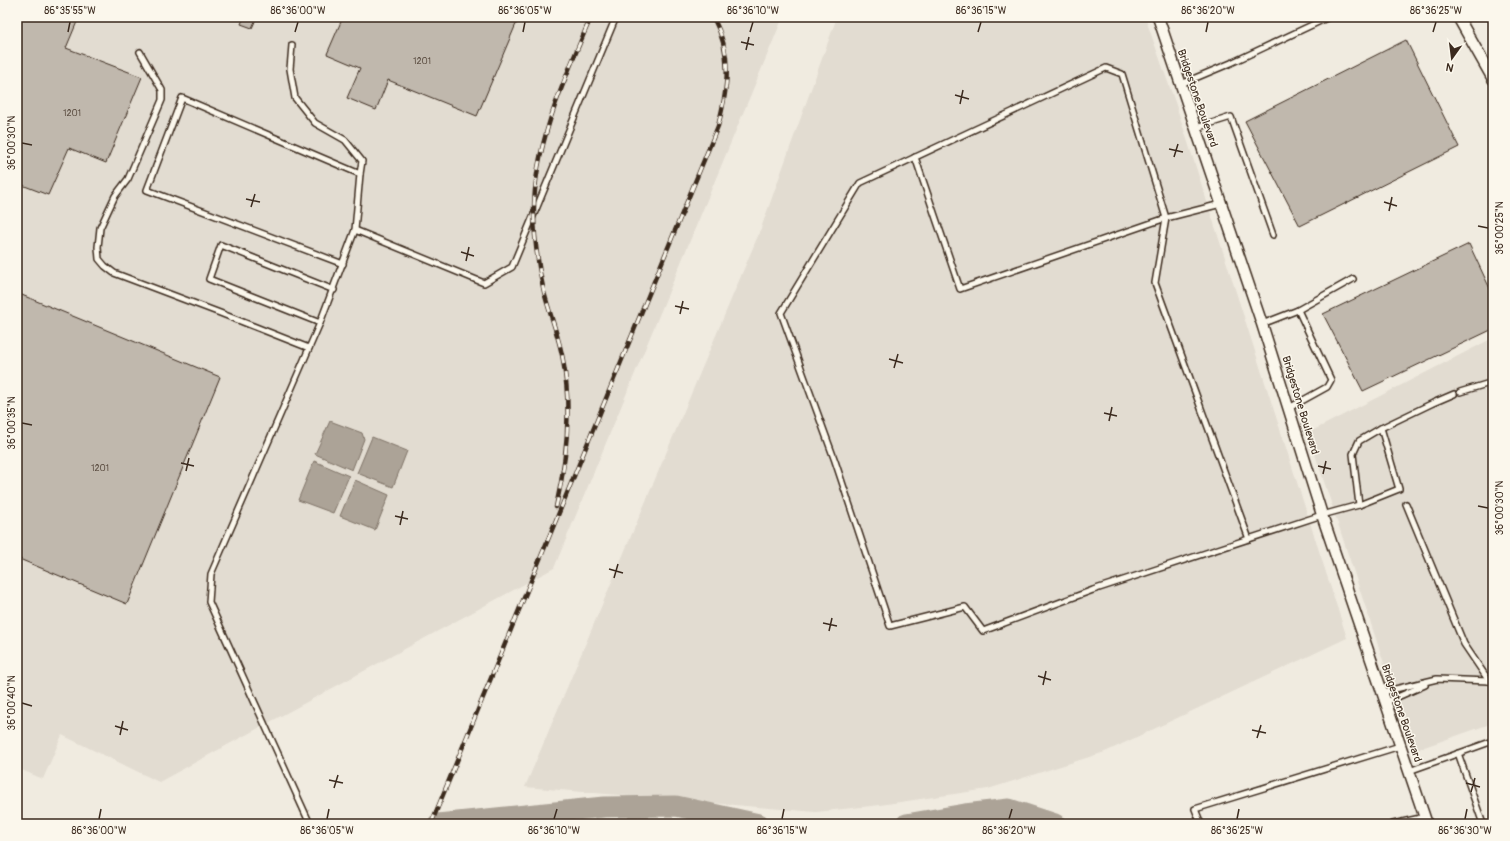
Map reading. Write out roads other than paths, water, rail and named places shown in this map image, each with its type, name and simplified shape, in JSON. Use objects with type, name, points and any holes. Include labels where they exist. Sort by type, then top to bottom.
[{"type":"street","name":"Bridgestone Boulevard","points":[[1158,17],[1262,324],[1322,515],[1426,821]]},
{"type":"street","points":[[1458,17],[1493,79]]},
{"type":"lane","points":[[356,230],[484,283],[512,267],[616,17]]},
{"type":"lane","points":[[1181,84],[1231,63],[1329,17]]},
{"type":"lane","points":[[292,45],[290,69],[295,98],[315,123],[345,140],[362,160],[356,230],[334,290],[211,574],[209,602],[310,824]]},
{"type":"lane","points":[[140,52],[162,90],[162,100],[128,179],[115,196],[100,228],[98,247],[99,259],[114,273],[309,348]]},
{"type":"lane","points":[[1249,539],[1155,283],[1166,218],[1122,74],[1106,68],[860,182],[781,313],[835,461],[890,626],[965,607],[984,631],[1094,590],[1322,515],[1359,505],[1399,488],[1381,428]]},
{"type":"lane","points":[[343,264],[147,190],[182,98],[360,174]]},
{"type":"lane","points":[[1196,128],[1231,118],[1273,235]]},
{"type":"lane","points":[[915,157],[960,289],[1166,218],[1221,204]]},
{"type":"lane","points":[[320,323],[209,279],[221,245],[334,290]]},
{"type":"lane","points":[[1262,324],[1298,310],[1353,279]]},
{"type":"lane","points":[[1289,408],[1327,387],[1331,380],[1298,310]]},
{"type":"lane","points":[[1460,392],[1493,382]]},
{"type":"lane","points":[[1359,505],[1354,454],[1359,441],[1381,428],[1454,394]]},
{"type":"lane","points":[[1406,504],[1464,644],[1491,681]]},
{"type":"lane","points":[[1384,697],[1437,679],[1491,681]]},
{"type":"lane","points":[[1384,697],[1437,679]]},
{"type":"lane","points":[[1409,771],[1493,741]]},
{"type":"lane","points":[[1201,824],[1195,810],[1400,746]]},
{"type":"lane","points":[[1458,753],[1483,824]]},
{"type":"lane","points":[[1393,824],[1426,821]]},
{"type":"waterway","points":[[438,824],[604,807],[676,806],[759,824]]},
{"type":"waterway","points":[[906,824],[965,814],[1009,809],[1055,824]]},
{"type":"railway","points":[[556,507],[563,471],[567,434],[568,415],[566,378],[557,334],[544,292],[538,262],[534,221],[535,186],[545,136],[571,64],[591,17]]},
{"type":"railway","points":[[431,824],[718,126],[724,98],[727,71],[724,44],[713,17]]}]
